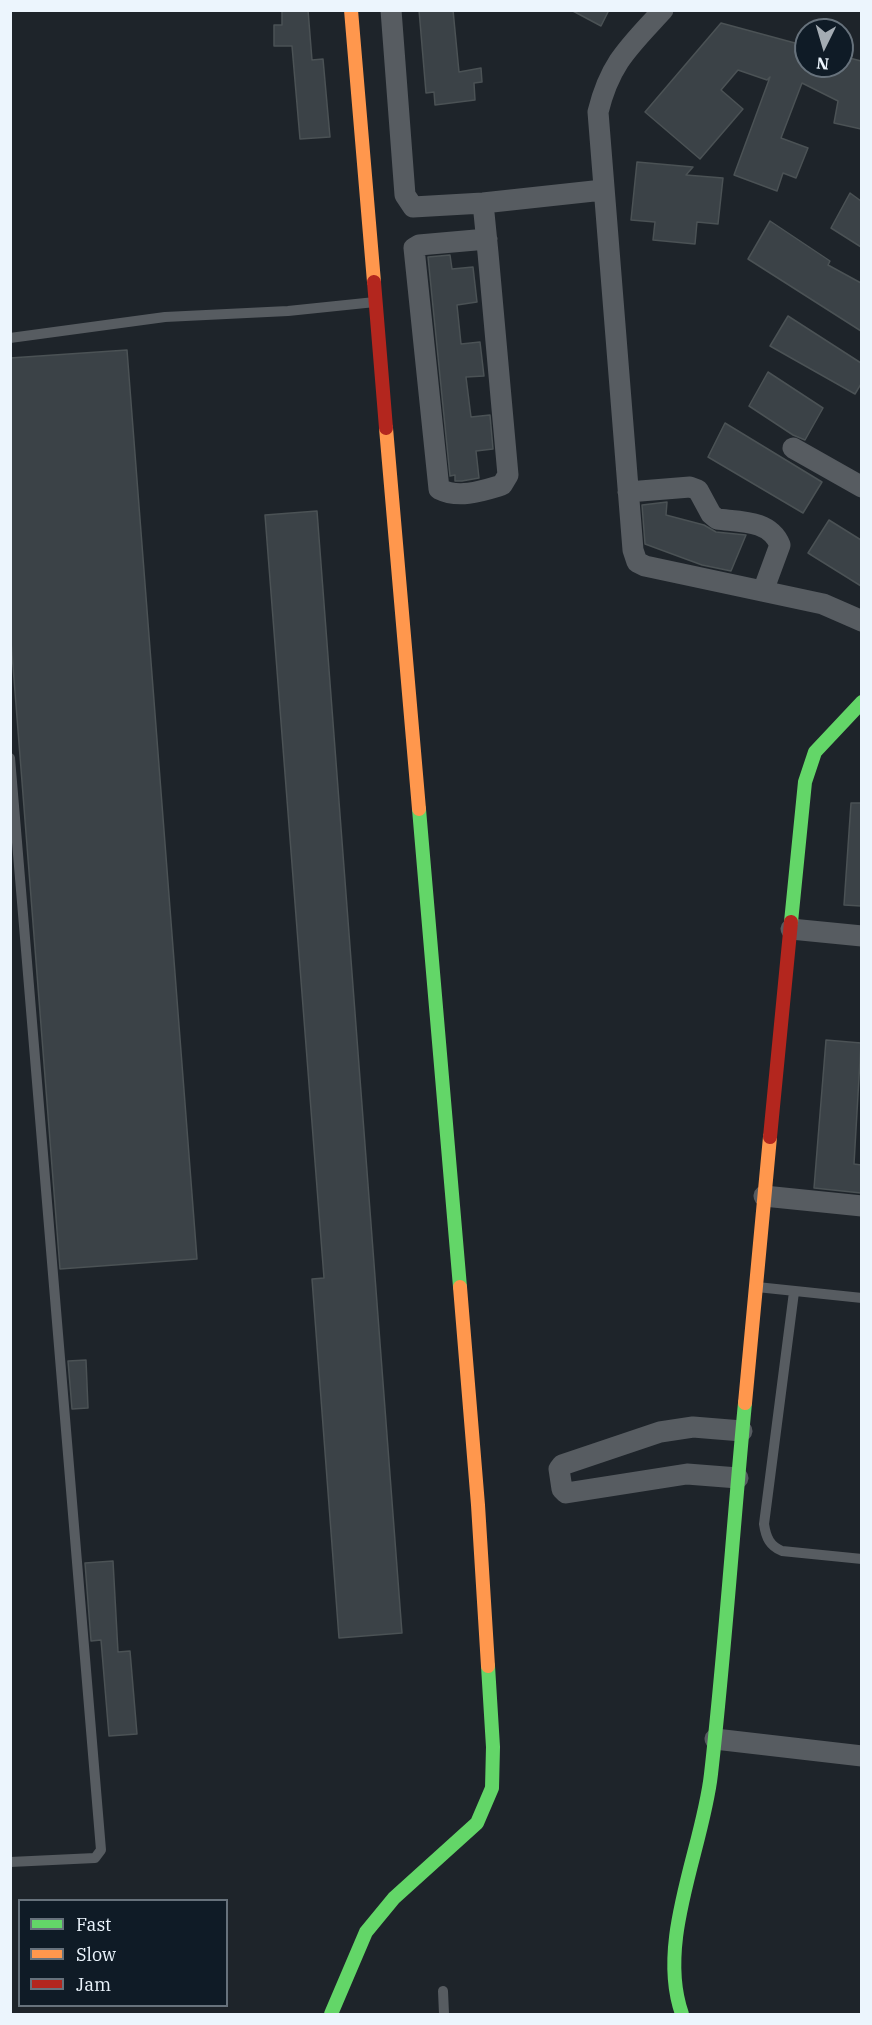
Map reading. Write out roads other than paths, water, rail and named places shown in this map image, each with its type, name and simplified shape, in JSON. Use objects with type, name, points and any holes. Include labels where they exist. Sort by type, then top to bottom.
[{"type":"street","points":[[331,2014],[366,1932],[394,1898],[477,1822],[492,1788],[493,1747],[478,1504],[351,10]]},
{"type":"street","points":[[391,10],[405,195],[413,207],[483,203],[603,190]]},
{"type":"street","points":[[663,10],[618,58],[605,83],[598,112],[633,550],[637,562],[645,566],[823,604],[861,621]]},
{"type":"street","points":[[483,203],[487,239],[507,475],[502,485],[474,493],[447,493],[439,489],[414,248],[487,239]]},
{"type":"street","points":[[793,448],[861,487]]},
{"type":"street","points":[[628,492],[690,487],[698,490],[711,514],[717,519],[767,528],[776,535],[780,545],[763,591]]},
{"type":"street","points":[[682,2014],[678,2003],[674,1944],[711,1778],[755,1287],[806,782],[815,752],[861,702]]},
{"type":"street","points":[[792,928],[861,936]]},
{"type":"street","points":[[764,1196],[861,1206]]},
{"type":"street","points":[[738,1478],[687,1474],[566,1493],[562,1489],[559,1469],[562,1465],[660,1432],[693,1426],[742,1431]]},
{"type":"street","points":[[715,1739],[861,1756]]},
{"type":"lane","points":[[10,338],[75,327],[146,322],[165,317],[288,311],[376,302]]},
{"type":"lane","points":[[10,758],[101,1850],[95,1858],[10,1862]]},
{"type":"lane","points":[[755,1287],[861,1298]]},
{"type":"lane","points":[[794,1292],[764,1524],[766,1535],[772,1547],[782,1551],[861,1559]]},
{"type":"lane","points":[[443,1990],[444,2014]]}]
